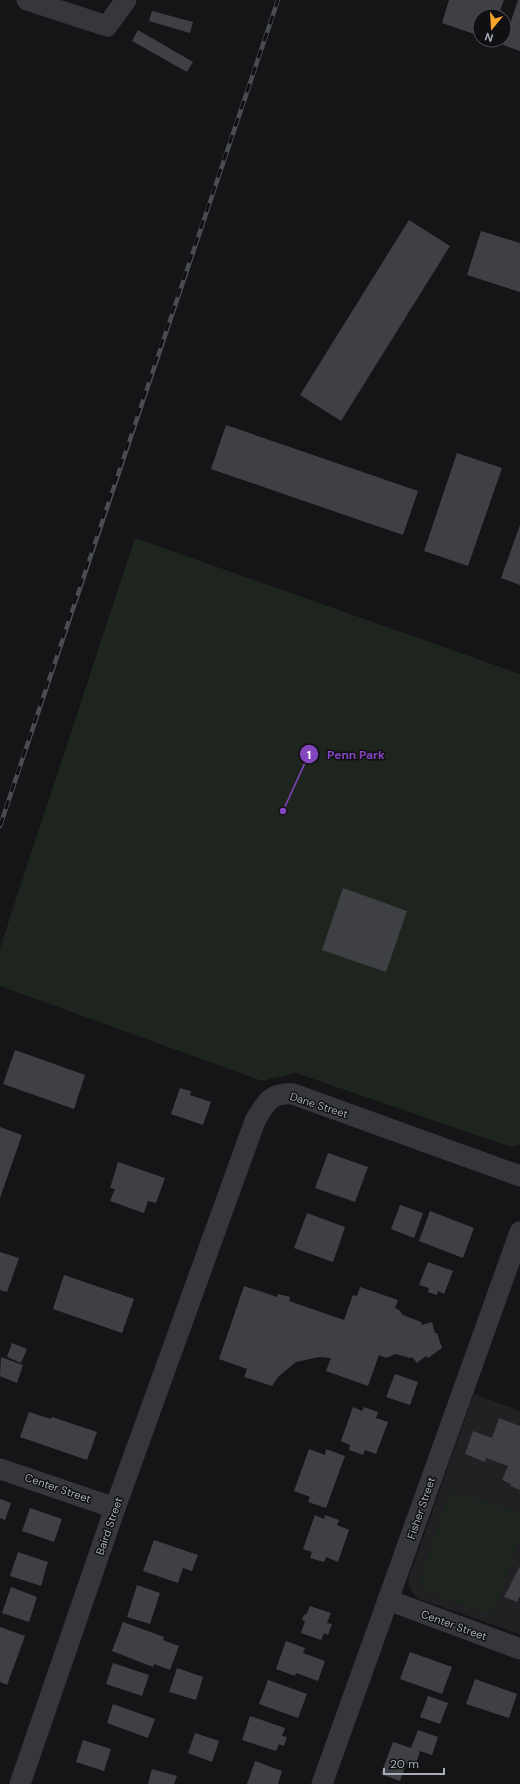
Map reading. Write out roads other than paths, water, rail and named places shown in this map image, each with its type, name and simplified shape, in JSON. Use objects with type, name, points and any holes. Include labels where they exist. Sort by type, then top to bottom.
[{"type":"street","points":[[27,0],[107,26],[126,0]]},
{"type":"street","name":"Dane Street","points":[[202,1269],[254,1121],[266,1101],[283,1094],[292,1094],[520,1176]]},
{"type":"street","name":"Fisher Street","points":[[322,1784],[520,1232]]},
{"type":"street","name":"Baird Street","points":[[20,1784],[115,1508],[202,1269]]},
{"type":"street","name":"Center Street","points":[[0,1469],[115,1508]]},
{"type":"street","name":"Center Street","points":[[388,1600],[520,1649]]},
{"type":"railway","points":[[0,826],[103,516],[278,0]]},
{"type":"place","name":"Penn Park","points":[[283,811]]}]
